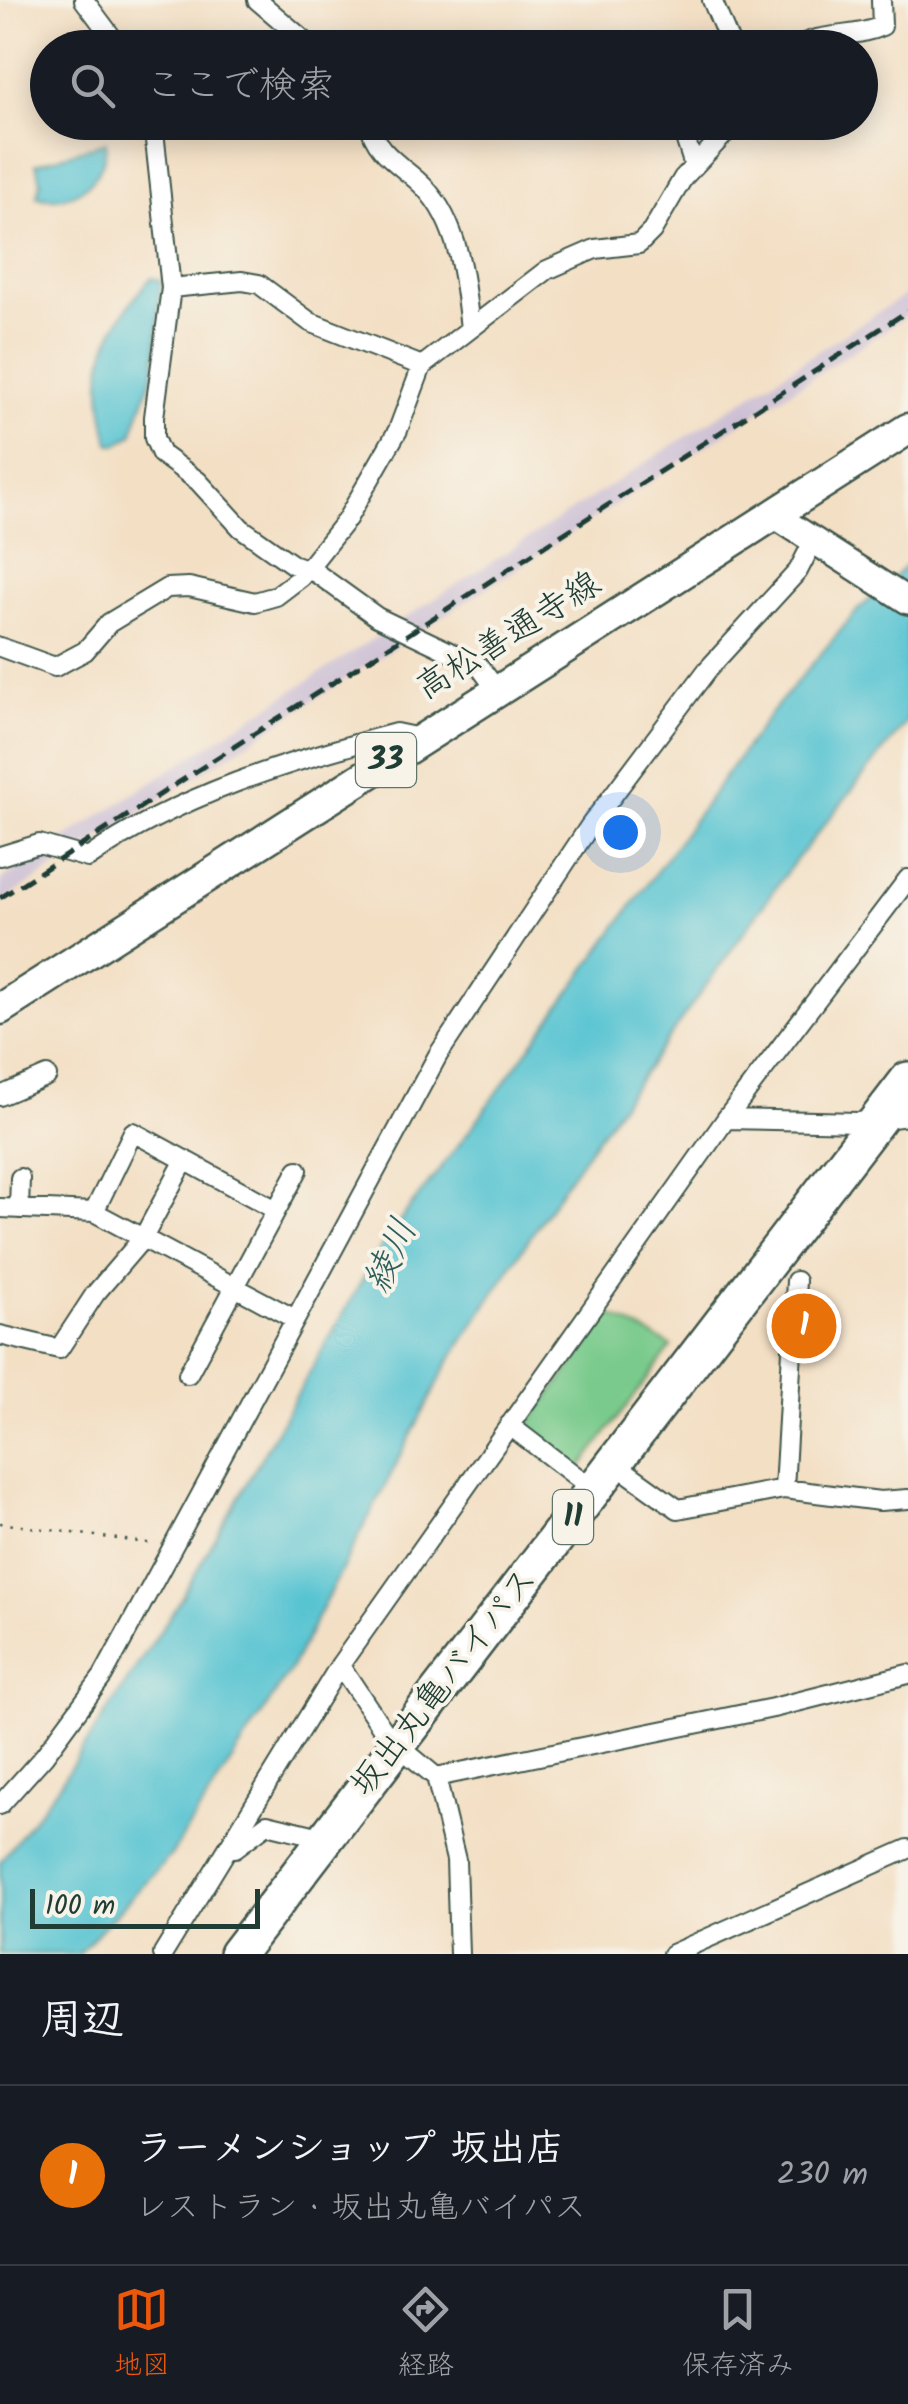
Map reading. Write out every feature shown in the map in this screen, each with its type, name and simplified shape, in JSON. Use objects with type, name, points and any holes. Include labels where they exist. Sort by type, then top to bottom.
[{"type":"highway","name":"坂出丸亀バイパス","points":[[265,1954],[415,1761],[613,1477],[899,1117],[908,1080]]},
{"type":"highway","name":"坂出丸亀バイパス","points":[[238,1954],[325,1838],[415,1761]]},
{"type":"main road","name":"高松善通寺線","points":[[0,1008],[908,429]]},
{"type":"main road","points":[[774,515],[908,601]]},
{"type":"street","points":[[84,0],[106,30]]},
{"type":"street","points":[[257,0],[292,30]]},
{"type":"street","points":[[712,0],[724,30]]},
{"type":"street","points":[[873,30],[882,26],[885,12],[881,0]]},
{"type":"street","points":[[156,140],[171,288],[154,417],[154,438],[161,454],[198,480],[241,528],[376,616],[479,666],[496,690]]},
{"type":"street","points":[[376,140],[380,150],[426,188],[444,215],[460,258],[470,329]]},
{"type":"street","points":[[686,140],[694,166]]},
{"type":"street","points":[[0,647],[55,668],[86,650],[109,623],[167,588],[189,587],[255,602],[276,596],[307,570],[347,519],[398,430],[422,366],[547,270],[595,249],[639,244],[694,166],[719,140]]},
{"type":"street","points":[[171,288],[242,281],[260,284],[310,322],[422,366]]},
{"type":"street","points":[[0,1805],[44,1756],[102,1676],[438,1055],[589,827],[708,669],[823,543]]},
{"type":"street","points":[[0,856],[39,844],[88,858],[157,815],[248,780],[396,732],[420,738]]},
{"type":"street","points":[[163,1954],[340,1665],[726,1119],[908,880]]},
{"type":"street","points":[[5,1100],[47,1076]]},
{"type":"street","points":[[726,1119],[899,1117]]},
{"type":"street","points":[[94,1212],[133,1132],[276,1210]]},
{"type":"street","points":[[0,1335],[59,1349],[95,1294],[144,1238],[184,1160]]},
{"type":"street","points":[[188,1374],[298,1170]]},
{"type":"street","points":[[20,1178],[9,1208],[94,1212],[293,1318]]},
{"type":"street","points":[[784,1489],[796,1281]]},
{"type":"street","points":[[509,1425],[678,1509],[784,1489],[880,1502],[908,1499]]},
{"type":"street","points":[[340,1665],[415,1761],[456,1860],[459,1954]]},
{"type":"street","points":[[415,1761],[773,1708],[908,1674]]},
{"type":"street","points":[[226,1854],[268,1824],[325,1838]]},
{"type":"street","points":[[672,1954],[908,1849]]},
{"type":"path","points":[[0,1523],[170,1546]]},
{"type":"shaded area","points":[[908,293],[908,315],[0,903],[0,880]]},
{"type":"green space","points":[[610,1314],[672,1346],[578,1471],[524,1430]]},
{"type":"water","points":[[106,142],[100,168],[85,187],[63,197],[37,196],[41,182],[36,164]]},
{"type":"water","points":[[151,278],[161,280],[155,368],[132,435],[117,445],[109,443],[104,417],[104,355],[121,318]]},
{"type":"water","name":"綾川","points":[[908,564],[908,720],[789,869],[568,1179],[449,1362],[289,1672],[171,1855],[78,1954],[0,1954],[0,1862],[59,1785],[176,1607],[385,1240],[473,1126],[770,714],[857,611]]},
{"type":"building","points":[[795,1320],[813,1320],[813,1332],[795,1331]]},
{"type":"railway","points":[[0,898],[908,311]]},
{"type":"place","name":"ラーメンショップ 坂出店","points":[[804,1326]]}]
